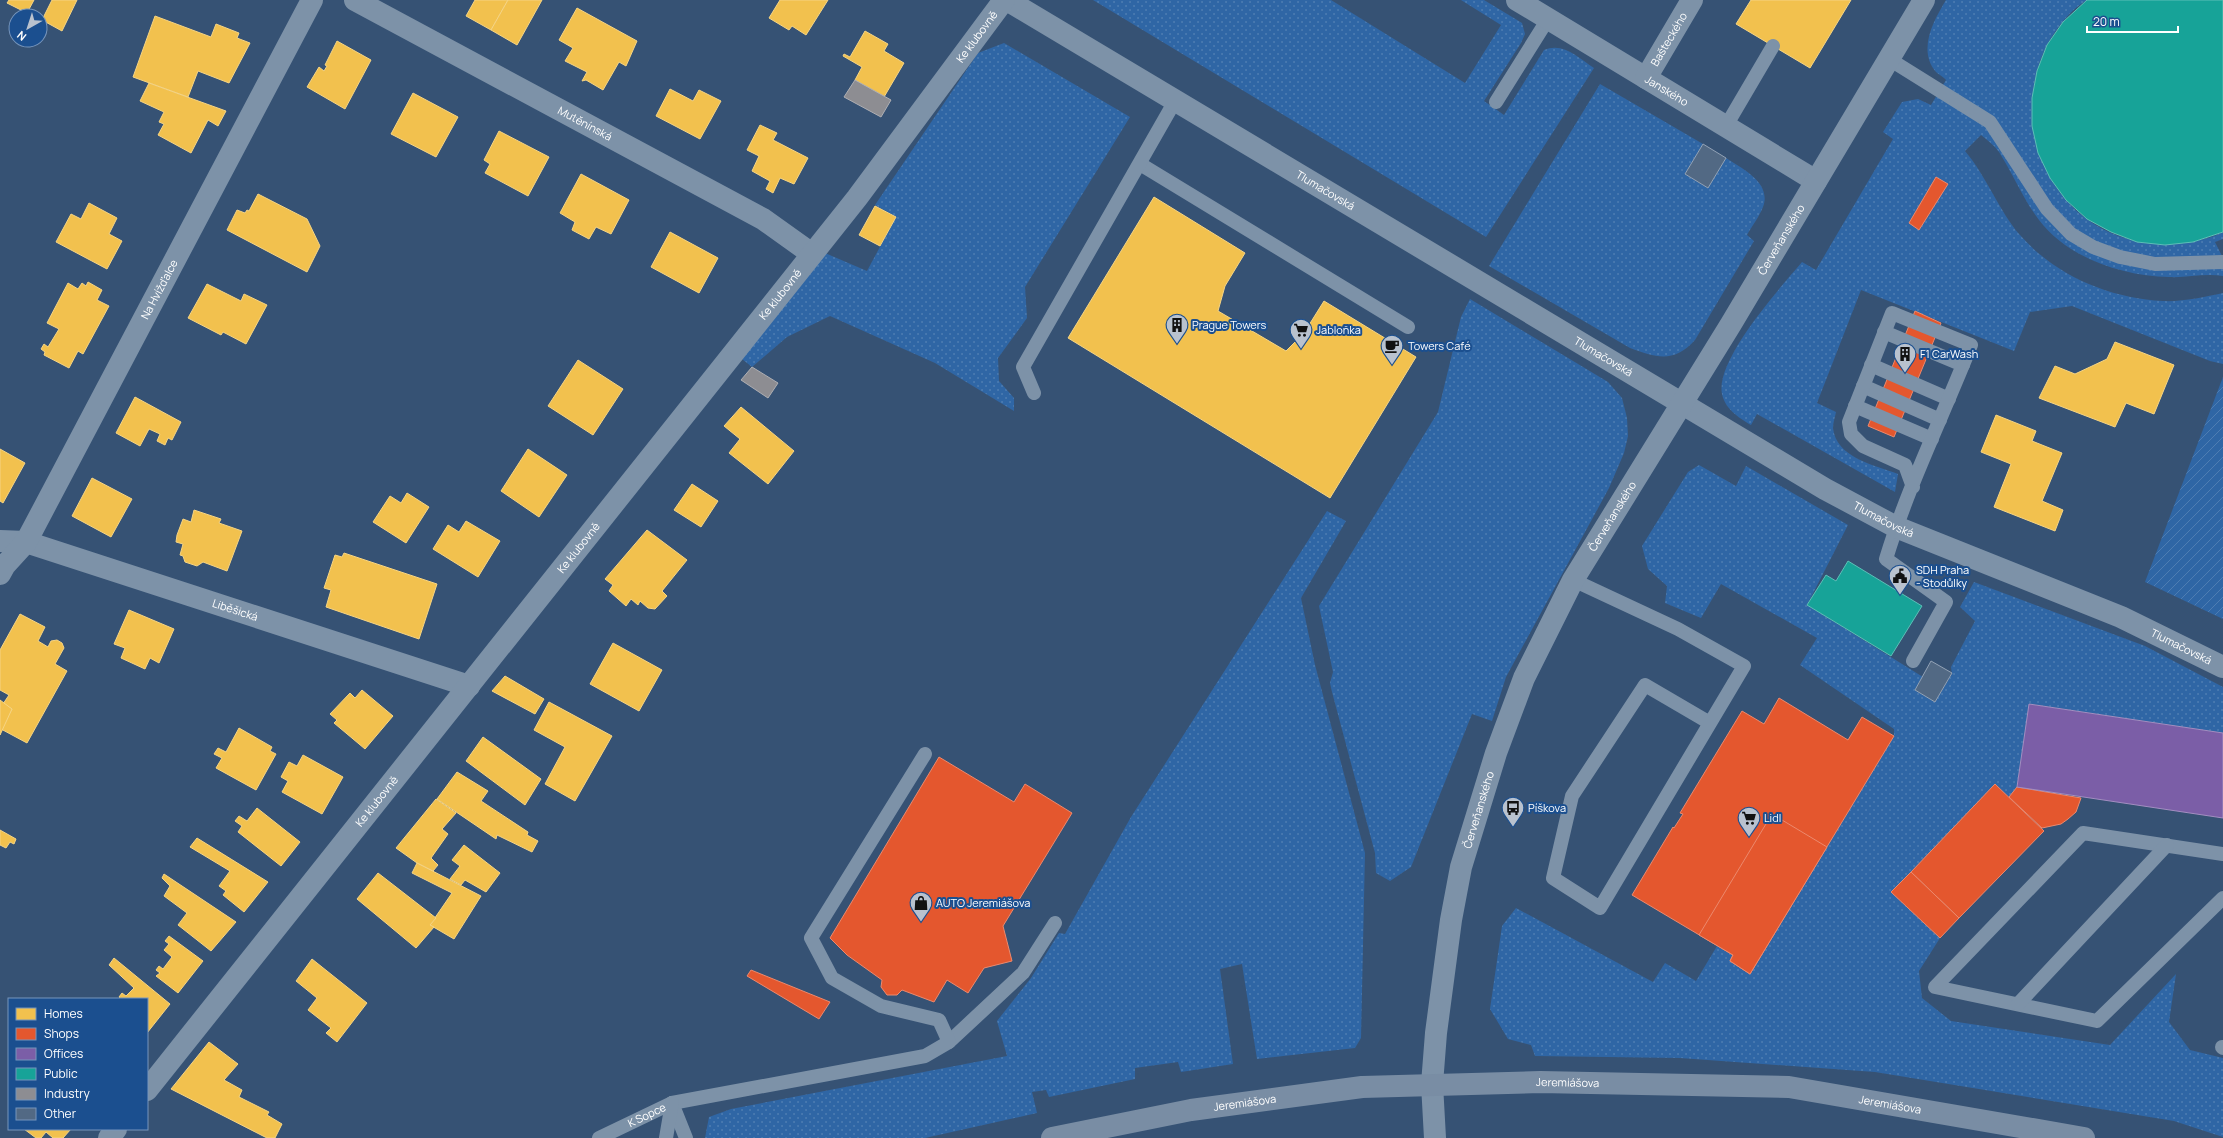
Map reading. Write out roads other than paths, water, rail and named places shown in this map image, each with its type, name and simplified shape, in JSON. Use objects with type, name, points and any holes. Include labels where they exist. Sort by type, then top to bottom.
[{"type":"main road","name":"Jeremiášova","points":[[1052,1138],[1191,1110],[1362,1087],[1540,1082],[1789,1087],[2084,1138]]},
{"type":"street","name":"Na Hvížďalce","points":[[0,574],[5,565],[26,542],[312,0]]},
{"type":"street","name":"Mutěnínská","points":[[355,0],[763,219],[812,254]]},
{"type":"street","name":"Ke klubovně","points":[[148,1089],[857,198],[1004,0]]},
{"type":"street","name":"Tlumačovská","points":[[1007,0],[1175,102],[1825,489],[1896,527],[2121,617],[2223,667]]},
{"type":"street","name":"Janského","points":[[1517,0],[1816,181]]},
{"type":"street","name":"Bašteckého","points":[[1646,78],[1692,0]]},
{"type":"street","name":"Červeňanského","points":[[1432,1084],[1436,1033],[1451,920],[1461,868],[1472,826],[1496,753],[1524,678],[1573,580],[1682,404],[1924,0]]},
{"type":"street","name":"Liběšická","points":[[0,541],[26,542],[469,686]]},
{"type":"street","points":[[1432,1084],[1435,1138]]},
{"type":"street","points":[[109,1138],[115,1130]]},
{"type":"lane","points":[[1496,102],[1548,19]]},
{"type":"lane","points":[[1726,126],[1773,46]]},
{"type":"lane","points":[[1889,59],[1990,122],[2047,210],[2071,234],[2093,247],[2120,257],[2155,264],[2223,262]]},
{"type":"lane","points":[[1034,393],[1023,367],[1175,102]]},
{"type":"lane","points":[[1140,164],[1408,327]]},
{"type":"lane","points":[[1913,487],[1905,465],[1863,446],[1851,434],[1849,422],[1892,312],[1971,345],[1913,487],[1896,527],[1886,559],[1946,602],[1913,661]]},
{"type":"lane","points":[[1884,332],[1963,365]]},
{"type":"lane","points":[[1871,365],[1949,399]]},
{"type":"lane","points":[[1863,386],[1940,420]]},
{"type":"lane","points":[[1855,406],[1932,439]]},
{"type":"lane","points":[[1573,580],[1678,629],[1744,666],[1600,908],[1553,878],[1572,796],[1645,685],[1710,723]]},
{"type":"lane","points":[[925,754],[811,938],[832,978],[881,1006],[939,1020],[949,1042]]},
{"type":"lane","points":[[2223,854],[2083,833],[1935,987],[2097,1021],[2223,898]]},
{"type":"lane","points":[[2018,1004],[2167,845]]},
{"type":"lane","name":"K Sopce","points":[[599,1138],[672,1103],[925,1056],[949,1042],[1023,973],[1055,923]]},
{"type":"lane","points":[[666,1138],[672,1103]]},
{"type":"lane","points":[[672,1103],[686,1138]]},
{"type":"place","name":"Prague Towers","points":[[1177,344]]},
{"type":"place","name":"Jabloňka","points":[[1301,350]]},
{"type":"place","name":"Towers Café","points":[[1392,366]]},
{"type":"place","name":"F1 CarWash","points":[[1905,374]]},
{"type":"place","name":"SDH Praha - Stodůlky","points":[[1900,596]]},
{"type":"place","name":"Píškova","points":[[1513,828]]},
{"type":"place","name":"Lidl","points":[[1749,838]]},
{"type":"place","name":"AUTO Jeremiášova","points":[[921,922]]}]
